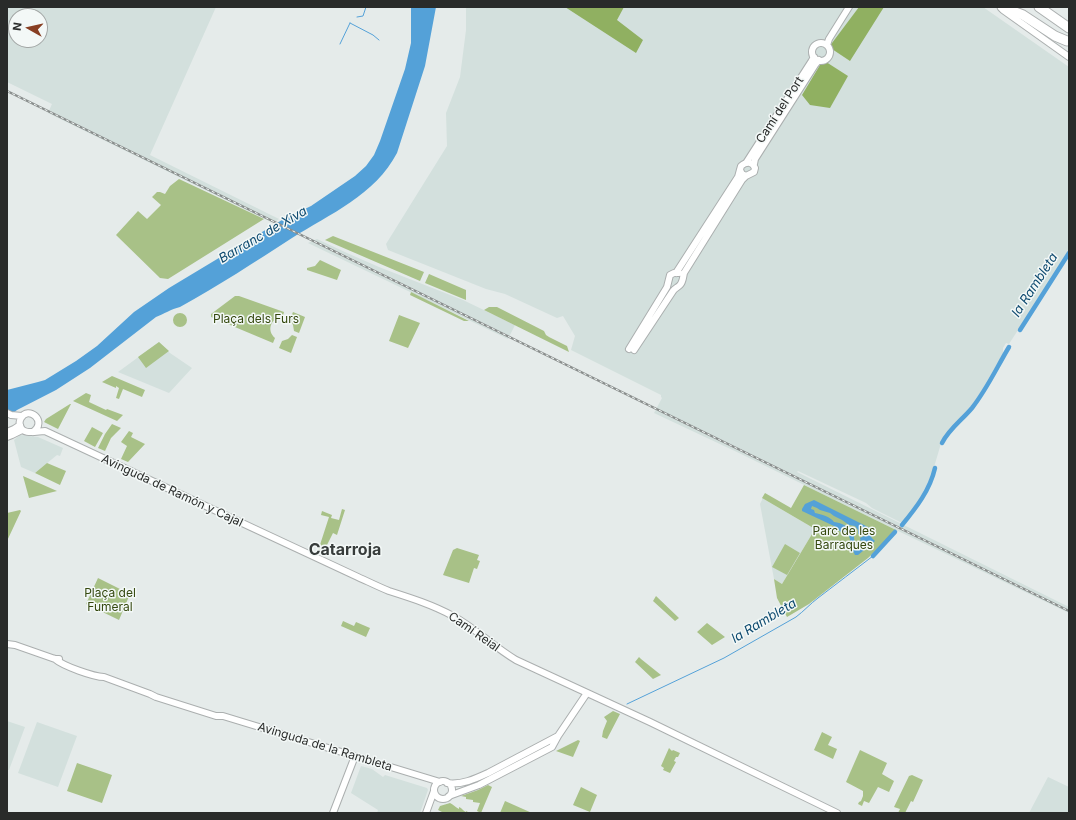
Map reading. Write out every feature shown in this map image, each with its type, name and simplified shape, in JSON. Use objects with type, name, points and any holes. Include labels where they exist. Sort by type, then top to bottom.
[{"type":"highway","points":[[1002,7],[1023,15],[1055,36],[1068,42]]},
{"type":"highway","points":[[1021,7],[1068,42]]},
{"type":"highway","points":[[1039,7],[1069,28]]},
{"type":"street","points":[[825,44],[848,7]]},
{"type":"street","points":[[998,7],[1069,57]]},
{"type":"street","points":[[818,43],[825,44],[830,52],[828,57],[823,60],[816,59],[812,52],[814,47],[818,43]]},
{"type":"street","name":"Camí del Port","points":[[746,163],[811,62],[816,59]]},
{"type":"street","name":"Camí del Port","points":[[754,164],[755,159],[815,65],[816,59]]},
{"type":"street","points":[[751,162],[754,164],[754,172],[742,180],[684,273],[682,283],[676,287],[631,349],[667,287],[670,275],[676,273],[738,176],[741,166],[751,162]]},
{"type":"street","points":[[740,170],[742,174],[746,176]]},
{"type":"street","points":[[676,273],[680,274],[683,278]]},
{"type":"street","points":[[669,281],[672,286],[676,287]]},
{"type":"street","points":[[31,414],[37,417],[37,428],[33,432],[28,432],[11,415],[22,416],[31,414]]},
{"type":"street","points":[[11,415],[15,423],[14,430]]},
{"type":"street","points":[[7,437],[12,436],[21,426],[22,416]]},
{"type":"street","name":"Avinguda de Ramón y Cajal","points":[[38,423],[45,431],[299,550]]},
{"type":"street","points":[[7,432],[21,426]]},
{"type":"street","name":"Avinguda de Ramón y Cajal","points":[[33,432],[45,431]]},
{"type":"street","name":"Camí Reial","points":[[299,550],[380,587],[443,610],[516,660],[696,744],[827,811],[837,813]]},
{"type":"street","name":"Avinguda de la Rambleta","points":[[7,640],[15,645]]},
{"type":"street","name":"Avinguda de la Rambleta","points":[[7,644],[64,660],[150,694],[157,694],[217,712],[222,716],[440,782]]},
{"type":"street","points":[[430,804],[433,800],[449,796],[478,784],[552,747],[587,693]]},
{"type":"street","points":[[426,813],[436,784],[440,782],[458,784],[477,778],[559,735]]},
{"type":"street","points":[[523,754],[534,756]]},
{"type":"street","points":[[333,813],[355,756]]},
{"type":"street","points":[[428,779],[432,783],[436,796],[440,799]]},
{"type":"street","points":[[447,783],[451,787],[451,793],[449,796]]},
{"type":"street","points":[[430,813],[434,804],[440,799]]},
{"type":"shaded area","points":[[7,7],[216,7],[150,155],[279,219],[273,223],[48,113],[52,104],[7,82]]},
{"type":"shaded area","points":[[466,7],[983,7],[1069,67],[1069,251],[1009,344],[1006,343],[1003,348],[1003,354],[976,400],[942,440],[932,474],[918,502],[910,514],[902,523],[872,508],[866,503],[798,471],[797,472],[1069,607],[1069,613],[654,413],[662,398],[661,395],[571,350],[575,336],[563,316],[557,318],[505,294],[486,289],[388,250],[386,244],[447,146],[446,113],[460,77],[466,30]]},
{"type":"shaded area","points":[[317,239],[379,267],[463,300],[515,325],[508,339],[308,243]]},
{"type":"shaded area","points":[[159,342],[170,353],[192,368],[169,393],[118,372]]},
{"type":"shaded area","points":[[20,435],[38,437],[63,448],[60,456],[57,455],[35,473],[21,467],[14,440]]},
{"type":"shaded area","points":[[762,498],[815,529],[782,584],[774,579],[760,504]]},
{"type":"shaded area","points":[[7,721],[25,727],[9,770],[7,770]]},
{"type":"shaded area","points":[[37,722],[77,736],[58,787],[18,773]]},
{"type":"shaded area","points":[[361,766],[372,769],[383,777],[385,775],[427,788],[428,790],[420,813],[377,813],[378,810],[351,793]]},
{"type":"shaded area","points":[[1048,777],[1069,787],[1069,813],[1029,813]]},
{"type":"green space","points":[[565,7],[624,7],[617,20],[643,40],[636,53]]},
{"type":"green space","points":[[859,7],[884,7],[850,61],[829,47]]},
{"type":"green space","points":[[823,60],[848,76],[830,108],[810,105],[802,95]]},
{"type":"green space","points":[[179,179],[264,219],[168,279],[160,278],[116,235],[138,211],[147,219],[161,205],[152,197],[157,192],[165,194],[170,186]]},
{"type":"green space","points":[[333,236],[424,272],[420,281],[325,240]]},
{"type":"green space","points":[[320,260],[341,270],[337,280],[307,270],[307,268],[315,266]]},
{"type":"green space","points":[[429,274],[466,290],[466,300],[425,283]]},
{"type":"green space","points":[[411,292],[469,321],[464,321],[410,295]]},
{"type":"green space","name":"Plaça dels Furs","points":[[235,296],[239,296],[284,312],[283,316],[275,319],[271,325],[270,328],[272,335],[275,338],[273,343],[211,317],[211,314]]},
{"type":"green space","points":[[489,307],[497,307],[544,331],[549,337],[567,346],[569,352],[484,310]]},
{"type":"green space","points":[[293,312],[305,317],[299,333],[294,331],[290,319]]},
{"type":"green space","points":[[177,313],[183,313],[187,317],[187,323],[183,327],[177,327],[173,323],[173,317]]},
{"type":"green space","points":[[399,315],[420,323],[408,348],[389,341]]},
{"type":"green space","points":[[292,335],[297,337],[291,353],[279,348],[282,341],[288,339]]},
{"type":"green space","points":[[159,342],[169,351],[146,368],[138,357]]},
{"type":"green space","points":[[112,376],[145,390],[142,397],[123,389],[119,399],[116,398],[119,388],[102,382]]},
{"type":"green space","points":[[86,393],[91,395],[89,402],[106,410],[107,409],[123,415],[117,421],[73,401]]},
{"type":"green space","points":[[70,404],[58,429],[44,422],[46,419]]},
{"type":"green space","points":[[112,424],[121,428],[111,438],[105,451],[98,448]]},
{"type":"green space","points":[[92,427],[103,433],[95,447],[84,441]]},
{"type":"green space","points":[[129,431],[133,433],[131,437],[145,444],[128,462],[121,459],[127,446],[121,442]]},
{"type":"green space","points":[[47,463],[66,471],[60,485],[35,473]]},
{"type":"green space","points":[[23,476],[57,491],[29,498]]},
{"type":"green space","name":"Parc de les Barraques","points":[[804,485],[896,530],[868,558],[809,604],[787,617],[777,598],[774,579],[782,584],[815,529],[762,498],[765,493],[791,508]]},
{"type":"green space","points":[[342,509],[345,510],[337,535],[333,533],[323,553],[318,551],[329,517],[321,515],[322,511],[332,515],[331,518],[339,520]]},
{"type":"green space","points":[[21,511],[7,541],[7,513]]},
{"type":"green space","points":[[785,544],[800,553],[787,575],[772,567]]},
{"type":"green space","points":[[457,548],[479,555],[477,560],[480,561],[477,569],[474,568],[469,583],[443,575],[453,550]]},
{"type":"green space","name":"Plaça del Fumeral","points":[[98,578],[130,594],[119,620],[86,604]]},
{"type":"green space","points":[[656,596],[679,618],[675,621],[653,601]]},
{"type":"green space","points":[[343,621],[354,626],[356,622],[370,628],[366,637],[341,626]]},
{"type":"green space","points":[[707,623],[725,637],[712,645],[697,632]]},
{"type":"green space","points":[[639,657],[661,675],[653,679],[635,662]]},
{"type":"green space","points":[[613,711],[620,714],[607,739],[602,737],[607,721],[604,717]]},
{"type":"green space","points":[[822,732],[832,737],[828,745],[837,749],[833,759],[814,750]]},
{"type":"green space","points":[[578,740],[580,741],[573,757],[556,751]]},
{"type":"green space","points":[[669,748],[672,751],[673,750],[680,753],[674,761],[676,762],[670,773],[663,770],[664,768],[661,766]]},
{"type":"green space","points":[[860,750],[887,763],[882,774],[894,781],[889,792],[878,787],[869,803],[864,801],[862,806],[858,804],[863,796],[863,791],[846,782]]},
{"type":"green space","points":[[77,763],[112,775],[102,803],[67,791]]},
{"type":"green space","points":[[912,775],[923,780],[913,802],[911,801],[905,813],[898,813],[900,809],[894,807],[909,776]]},
{"type":"green space","points":[[488,785],[492,787],[481,813],[477,811],[480,803],[473,802],[473,800],[466,799],[466,797],[461,796],[478,790]]},
{"type":"green space","points":[[581,787],[597,795],[590,812],[573,805]]},
{"type":"green space","points":[[505,801],[532,813],[500,813]]},
{"type":"green space","points":[[450,803],[459,809],[459,807],[461,808],[465,812],[470,813],[444,813],[438,810],[440,806]]},
{"type":"water","name":"Barranc de Xiva","points":[[411,7],[436,7],[425,66],[397,153],[388,168],[377,181],[336,212],[236,274],[180,307],[156,317],[90,368],[56,390],[17,410],[7,418],[7,390],[45,380],[76,361],[97,346],[134,312],[169,288],[282,220],[311,206],[355,176],[366,166],[374,155],[380,141],[405,69],[411,43]]},
{"type":"water","points":[[814,500],[872,529],[870,535],[875,541],[858,555],[855,555],[853,551],[848,549],[852,547],[848,532],[841,532],[834,526],[802,511],[805,504]],"holes":[[[812,506],[830,513],[849,525],[855,526],[858,530],[858,534],[862,532],[864,534],[864,536],[860,538],[861,542],[856,543],[853,532],[846,526],[834,522],[826,516],[815,513],[814,510],[811,509]]]},
{"type":"waterway","points":[[357,17],[363,16],[366,7]]},
{"type":"waterway","points":[[350,23],[373,35],[379,40]]},
{"type":"waterway","points":[[340,44],[350,23]]},
{"type":"waterway","name":"la Rambleta","points":[[1020,330],[1069,253]]},
{"type":"waterway","name":"la Rambleta","points":[[942,443],[948,433],[977,401],[1009,347]]},
{"type":"waterway","name":"la Rambleta","points":[[902,525],[926,491],[935,468]]},
{"type":"waterway","name":"la Rambleta","points":[[873,556],[895,532]]},
{"type":"waterway","name":"la Rambleta","points":[[627,704],[724,658],[796,617],[815,600],[873,556]]},
{"type":"railway","points":[[7,91],[1069,611]]},
{"type":"district","name":"Catarroja","points":[[345,550]]}]
